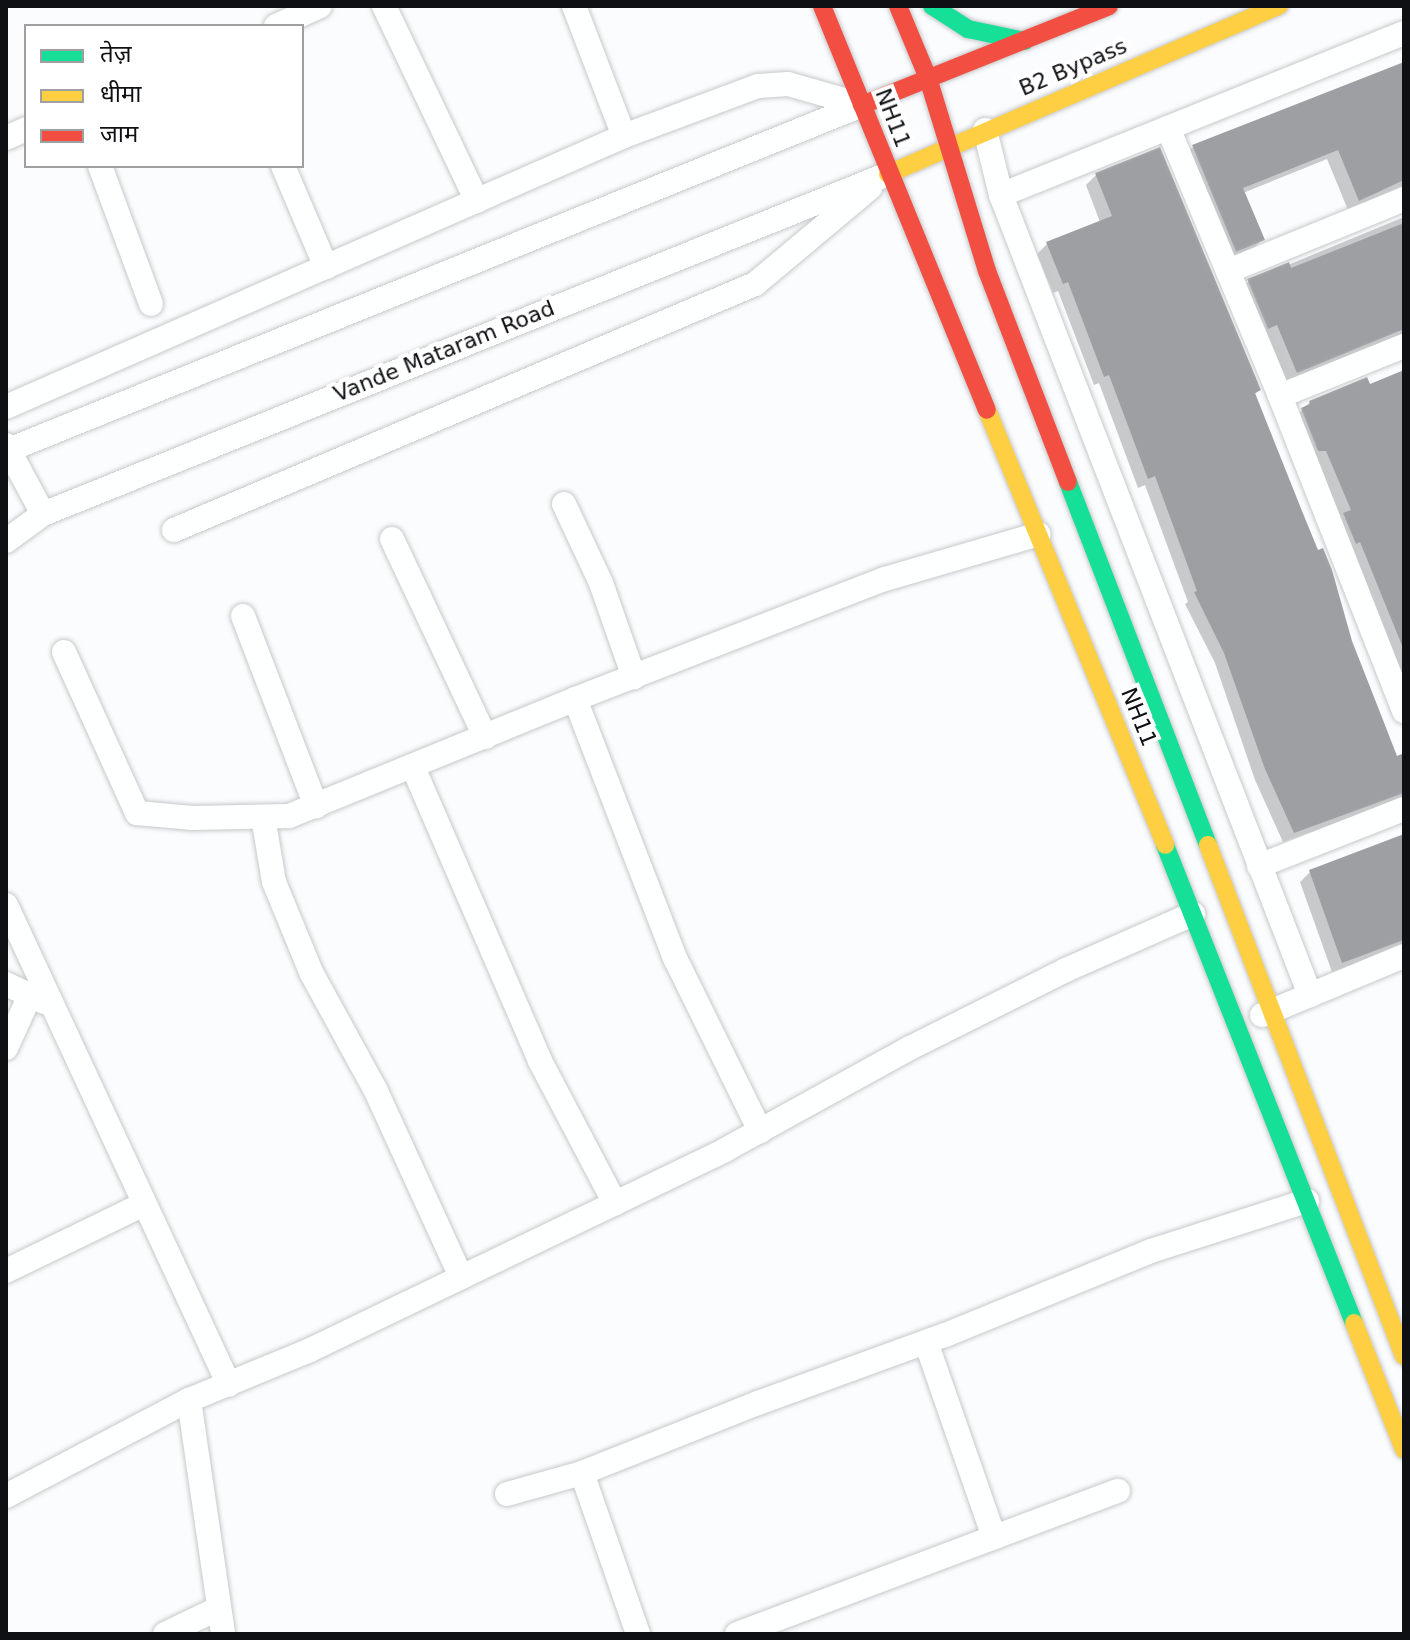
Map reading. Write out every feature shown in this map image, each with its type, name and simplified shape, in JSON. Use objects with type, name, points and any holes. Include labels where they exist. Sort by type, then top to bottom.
[{"type":"main road","name":"NH11","points":[[822,6],[888,174],[1039,534],[1193,914],[1404,1449]]},
{"type":"main road","points":[[898,6],[928,78],[987,271],[1270,1012],[1397,1317],[1404,1356]]},
{"type":"main road","points":[[932,6],[968,29],[1025,41]]},
{"type":"main road","name":"B2 Bypass","points":[[862,105],[1109,6]]},
{"type":"main road","name":"B2 Bypass","points":[[888,174],[949,145],[1279,6]]},
{"type":"street","points":[[280,24],[320,6]]},
{"type":"street","points":[[384,6],[477,201]]},
{"type":"street","points":[[574,6],[624,136]]},
{"type":"street","points":[[1001,195],[1404,33]]},
{"type":"street","points":[[6,407],[624,136],[758,86],[788,84],[862,105]]},
{"type":"street","points":[[43,514],[7,449],[862,105]]},
{"type":"street","points":[[1168,128],[1394,660],[1404,711]]},
{"type":"street","points":[[985,130],[1001,195],[1310,995]]},
{"type":"street","points":[[101,168],[151,304]]},
{"type":"street","points":[[284,168],[326,267]]},
{"type":"street","points":[[174,530],[755,284],[888,174]]},
{"type":"street","name":"Vande Mataram Road","points":[[6,541],[43,514],[888,174]]},
{"type":"street","points":[[1228,271],[1404,199]]},
{"type":"street","points":[[1280,396],[1404,346]]},
{"type":"street","points":[[564,504],[601,583],[634,677]]},
{"type":"street","points":[[64,652],[137,813],[193,818],[289,816],[575,699],[885,579],[1039,534]]},
{"type":"street","points":[[392,539],[485,737]]},
{"type":"street","points":[[243,616],[316,806]]},
{"type":"street","points":[[575,699],[675,958],[760,1131]]},
{"type":"street","points":[[413,767],[540,1061],[615,1203]]},
{"type":"street","points":[[1259,866],[1404,809]]},
{"type":"street","points":[[263,817],[274,882],[312,974],[375,1089],[461,1277]]},
{"type":"street","points":[[6,905],[229,1385]]},
{"type":"street","points":[[6,1496],[189,1400],[229,1385],[615,1203],[760,1131],[910,1048],[1052,977],[1193,914]]},
{"type":"street","points":[[1236,1025],[1404,956]]},
{"type":"street","points":[[6,984],[53,1006]]},
{"type":"street","points":[[6,1048],[30,995]]},
{"type":"street","points":[[507,1494],[582,1473],[758,1403],[926,1342],[1151,1251],[1307,1201]]},
{"type":"street","points":[[6,1271],[144,1204]]},
{"type":"street","points":[[926,1342],[994,1537]]},
{"type":"street","points":[[189,1400],[223,1634]]},
{"type":"street","points":[[582,1473],[638,1634]]},
{"type":"street","points":[[737,1634],[1118,1491]]},
{"type":"street","points":[[165,1634],[219,1608]]},
{"type":"building","points":[[1404,62],[1404,180],[1359,201],[1338,150],[1243,188],[1265,240],[1236,252],[1192,145]]},
{"type":"building","points":[[1160,147],[1261,390],[1255,393],[1302,511],[1318,550],[1323,548],[1332,570],[1352,641],[1397,756],[1404,753],[1404,793],[1294,833],[1265,769],[1224,653],[1194,592],[1197,591],[1155,476],[1148,479],[1109,375],[1104,377],[1068,282],[1063,284],[1046,242],[1112,216],[1095,173]]},
{"type":"building","points":[[1404,223],[1404,329],[1297,373],[1277,325],[1268,329],[1247,279],[1289,262],[1291,268]]},
{"type":"building","points":[[1404,370],[1403,648],[1360,542],[1356,544],[1343,513],[1351,510],[1326,451],[1318,451],[1301,408],[1310,404],[1309,401],[1367,377],[1370,384]]},
{"type":"building","points":[[1404,834],[1404,940],[1342,963],[1309,870]]},
{"type":"traffic: fast","points":[[932,6],[968,29],[1025,41]]},
{"type":"traffic: fast","points":[[1068,482],[1208,845]]},
{"type":"traffic: fast","points":[[1165,845],[1354,1323]]},
{"type":"traffic: slow","points":[[888,174],[1279,6]]},
{"type":"traffic: slow","points":[[987,410],[1165,845]]},
{"type":"traffic: slow","points":[[1208,845],[1404,1356]]},
{"type":"traffic: slow","points":[[1354,1323],[1404,1449]]},
{"type":"traffic: jam","points":[[822,6],[987,410]]},
{"type":"traffic: jam","points":[[898,6],[928,78],[987,271],[1068,482]]},
{"type":"traffic: jam","points":[[862,105],[1109,6]]}]
